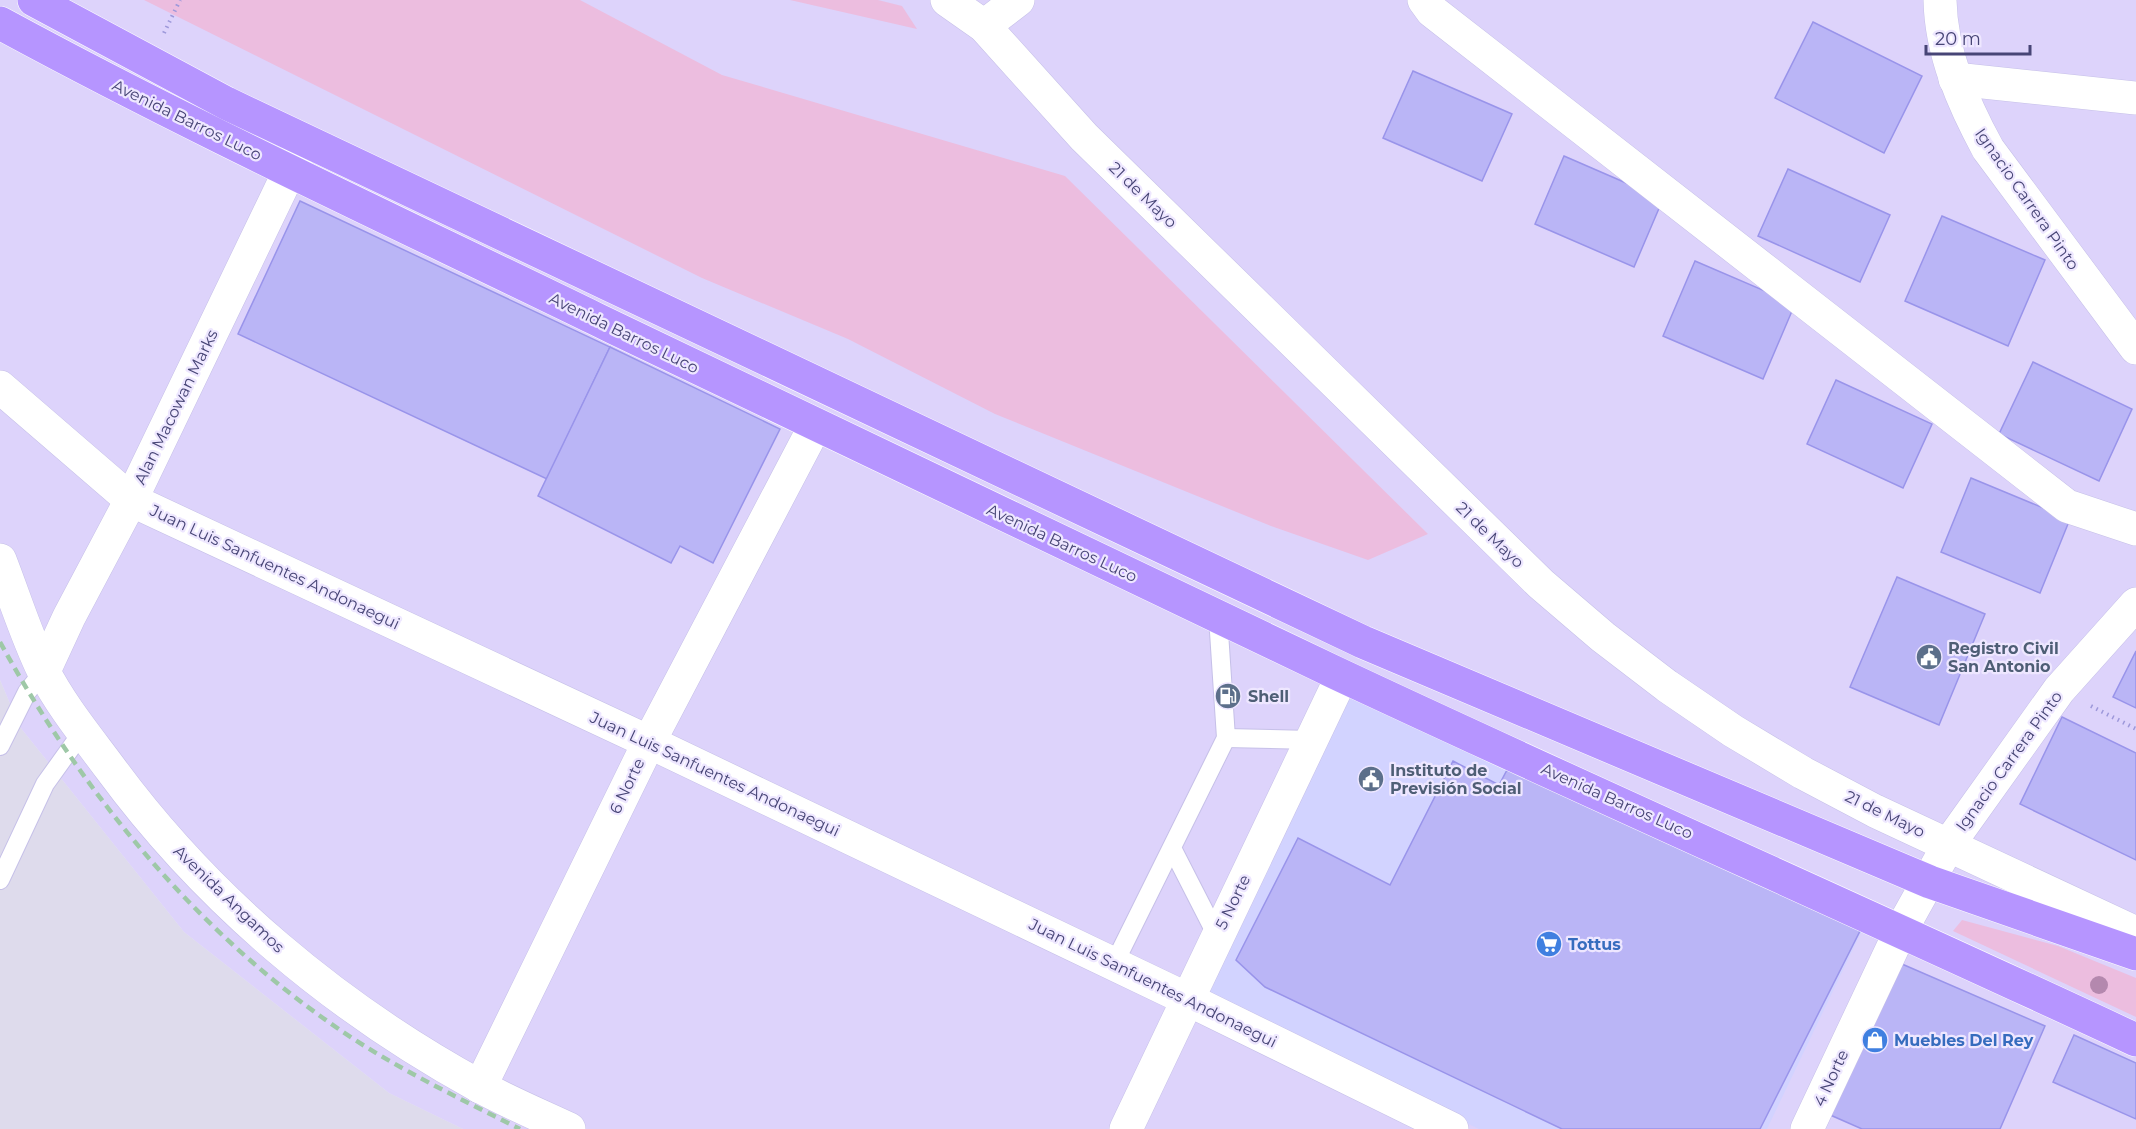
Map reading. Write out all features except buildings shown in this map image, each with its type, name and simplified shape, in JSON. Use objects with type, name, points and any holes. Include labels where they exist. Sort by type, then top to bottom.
[{"type":"main road","name":"Avenida Barros Luco","points":[[34,0],[149,63],[304,140],[1363,642],[1930,882],[2136,954]]},
{"type":"main road","name":"Avenida Barros Luco","points":[[0,23],[110,82],[815,426],[1342,676],[1901,930],[2136,1040]]},
{"type":"street","name":"21 de Mayo","points":[[947,0],[984,26],[1084,137],[1541,584],[1603,637],[1733,731],[1855,800],[2136,933]]},
{"type":"street","points":[[984,26],[1018,0]]},
{"type":"street","points":[[1424,0],[1432,11],[2067,506],[2136,530]]},
{"type":"street","name":"Ignacio Carrera Pinto","points":[[1940,0],[1946,45],[1955,79],[1969,115],[1988,149],[2136,348]]},
{"type":"street","points":[[1955,79],[2136,98]]},
{"type":"street","name":"Alan Macowan Marks","points":[[44,671],[69,617],[131,500],[304,140]]},
{"type":"street","name":"Juan Luis Sanfuentes Andonaegui","points":[[0,387],[131,500],[649,742],[1187,999],[1452,1129]]},
{"type":"street","name":"6 Norte","points":[[480,1087],[649,742],[815,426]]},
{"type":"street","name":"Avenida Angamos","points":[[0,560],[44,671],[83,731],[128,792],[225,900],[329,990],[386,1031],[480,1087],[569,1129]]},
{"type":"street","name":"Ignacio Carrera Pinto","points":[[1901,930],[1930,882],[1949,844],[2059,690],[2136,604]]},
{"type":"street","name":"5 Norte","points":[[1126,1129],[1342,676]]},
{"type":"street","name":"4 Norte","points":[[1807,1129],[1901,930]]},
{"type":"lane","points":[[1114,964],[1226,738],[1218,617]]},
{"type":"lane","points":[[0,746],[27,692],[44,671]]},
{"type":"lane","points":[[0,880],[45,784],[83,731]]},
{"type":"lane","points":[[1226,738],[1312,740]]},
{"type":"lane","points":[[1172,848],[1217,936]]},
{"type":"path","points":[[2059,690],[2136,729]]},
{"type":"shaded area","points":[[0,0],[2136,0],[2136,1129],[463,1129],[389,1093],[184,932],[20,727],[0,680]]},
{"type":"shaded area","points":[[144,0],[580,0],[722,75],[1065,176],[1428,534],[1368,560],[1271,526],[995,414],[848,339],[702,278]]},
{"type":"shaded area","points":[[790,0],[878,0],[902,6],[917,29]]},
{"type":"shaded area","points":[[0,680],[20,727],[184,932],[389,1093],[463,1129],[0,1129]]},
{"type":"shaded area","name":"Tottus","points":[[1351,695],[1866,922],[1767,1129],[1479,1129],[1204,997]]},
{"type":"shaded area","points":[[1962,920],[2058,946],[2136,978],[2136,1017],[1953,931]]},
{"type":"railway","points":[[0,642],[70,756],[152,862],[197,911],[297,999],[352,1038],[414,1075],[520,1129]]},
{"type":"place","name":"Registro Civil San Antonio","points":[[1929,657]]},
{"type":"place","name":"Shell","points":[[1228,696]]},
{"type":"place","name":"Instituto de Previsión Social","points":[[1371,779]]},
{"type":"place","name":"Tottus","points":[[1549,944]]},
{"type":"place","name":"Muebles Del Rey","points":[[1875,1040]]}]
